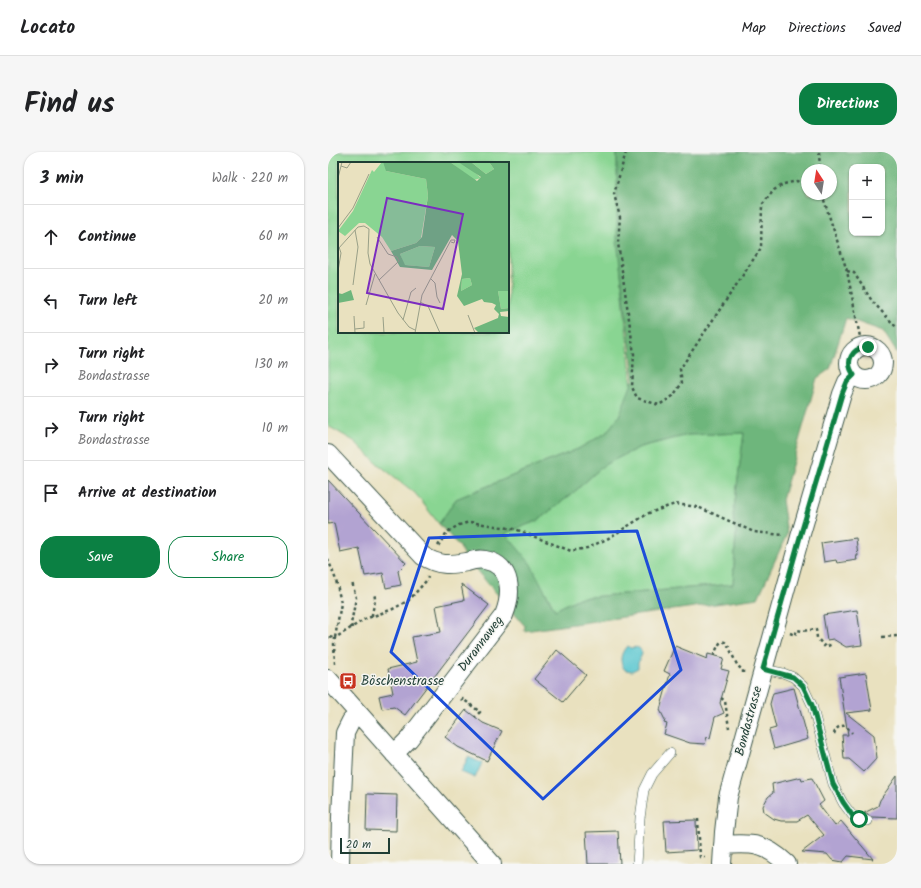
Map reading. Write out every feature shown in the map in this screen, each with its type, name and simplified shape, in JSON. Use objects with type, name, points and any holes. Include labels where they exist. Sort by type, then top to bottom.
[{"type":"street","points":[[868,347],[879,353],[882,358],[883,365],[882,371],[878,376],[866,380],[860,379],[854,375],[851,371],[850,359],[852,354],[857,349],[868,347]]},
{"type":"street","name":"Bondastrasse","points":[[722,864],[728,797],[800,537],[842,394],[847,382],[854,375]]},
{"type":"street","name":"Durannaweg","points":[[328,454],[423,556],[433,562],[442,564],[480,560],[491,562],[501,569],[509,584],[509,598],[504,615],[409,739],[394,754]]},
{"type":"street","points":[[332,673],[358,714],[492,864]]},
{"type":"street","points":[[340,864],[345,733],[351,721],[358,714]]},
{"type":"street","points":[[723,845],[748,843],[766,848],[778,855],[788,864]]},
{"type":"lane","points":[[763,669],[793,677],[803,686],[812,705],[833,784],[852,815],[868,821]]},
{"type":"lane","points":[[637,864],[640,818],[644,790],[652,774],[670,753]]},
{"type":"path","points":[[626,152],[614,194],[620,217],[618,243],[634,354],[632,387],[637,398],[659,405],[673,396],[682,383],[680,369],[761,248],[762,205],[774,190],[784,184],[797,181],[801,183]]},
{"type":"path","points":[[820,152],[820,164]]},
{"type":"path","points":[[824,200],[847,271],[862,347]]},
{"type":"path","points":[[847,271],[854,273],[872,301],[897,328]]},
{"type":"path","points":[[437,550],[438,543],[447,532],[459,525],[470,522],[515,529],[571,551],[587,548],[607,539],[649,513],[675,504],[698,507],[754,532],[784,535]]},
{"type":"path","points":[[328,559],[336,580],[341,603],[334,644],[332,673]]},
{"type":"path","points":[[328,637],[335,638],[365,619],[392,609],[409,600],[427,580],[429,574]]},
{"type":"path","points":[[352,582],[356,598],[351,624],[352,628]]},
{"type":"path","points":[[372,616],[372,609],[375,602],[374,594]]},
{"type":"path","points":[[797,630],[803,631],[816,629],[818,638],[825,647],[833,644]]},
{"type":"path","points":[[882,637],[897,636]]},
{"type":"path","points":[[714,656],[717,646],[722,642],[726,643],[730,646],[738,667],[742,669]]},
{"type":"path","points":[[721,698],[725,701],[727,718]]},
{"type":"path","points":[[464,700],[480,712],[475,717]]},
{"type":"path","points":[[822,744],[830,743],[836,729],[840,726],[846,726],[852,732]]},
{"type":"path","points":[[698,819],[700,857]]},
{"type":"highlighted area","points":[[637,531],[681,670],[543,799],[391,652],[429,538]]},
{"type":"green space","points":[[328,152],[617,152],[618,243],[632,387],[619,416],[606,433],[578,449],[456,499],[439,524],[415,493],[378,464],[354,441],[328,426]]},
{"type":"green space","points":[[617,152],[897,152],[897,353],[883,331],[846,318],[830,369],[817,378],[782,500],[787,534],[758,598],[524,631],[525,626],[464,556],[460,547],[439,524],[456,499],[578,449],[606,433],[619,416],[634,378],[617,241]],"holes":[[[744,433],[733,516],[736,533],[733,584],[579,598],[555,610],[530,563],[505,533],[537,521],[573,493],[604,465],[640,447],[688,435]]]},
{"type":"green space","points":[[744,433],[733,516],[736,533],[733,584],[579,598],[555,610],[548,596],[505,533],[537,521],[573,493],[604,465],[640,447],[688,435]]},
{"type":"water","points":[[628,646],[630,648],[639,648],[642,654],[638,663],[638,668],[632,671],[625,670],[621,661],[622,653]]},
{"type":"water","points":[[468,757],[482,763],[475,778],[461,772]]},
{"type":"building","points":[[328,480],[406,563],[398,571],[401,585],[386,588],[383,573],[365,576],[359,548],[340,552],[334,523],[328,524]]},
{"type":"building","points":[[856,538],[857,560],[837,563],[836,560],[824,562],[821,543]]},
{"type":"building","points":[[461,584],[489,605],[405,715],[394,707],[382,709],[379,696],[393,693],[388,669],[417,662],[412,637],[441,632],[436,606],[464,600]]},
{"type":"building","points":[[857,610],[862,645],[846,647],[833,639],[827,640],[823,615]]},
{"type":"building","points":[[675,646],[707,659],[708,654],[724,658],[721,669],[729,671],[720,703],[724,713],[715,717],[710,738],[707,737],[705,744],[690,743],[664,734],[667,724],[664,723],[665,720],[660,710],[670,674],[664,671]]},
{"type":"building","points":[[557,650],[586,675],[563,702],[534,679]]},
{"type":"building","points":[[866,673],[872,710],[846,713],[874,735],[877,758],[864,772],[849,759],[844,759],[842,735],[848,735],[839,677]]},
{"type":"building","points":[[794,688],[808,739],[774,749],[769,730],[776,728],[770,704],[773,693]]},
{"type":"building","points":[[466,710],[483,723],[502,731],[487,761],[458,747],[445,737]]},
{"type":"building","points":[[897,776],[897,818],[872,817],[864,813],[878,806],[880,800]]},
{"type":"building","points":[[801,777],[802,780],[812,778],[824,801],[819,805],[835,826],[841,821],[873,859],[848,856],[843,862],[832,860],[827,854],[802,852],[824,835],[807,815],[797,821],[781,821],[774,819],[764,812],[763,806],[768,797],[773,793],[772,784]]},
{"type":"building","points":[[367,794],[397,795],[396,831],[366,830]]},
{"type":"building","points":[[696,820],[697,850],[666,852],[664,821]]},
{"type":"building","points":[[618,831],[620,864],[588,864],[586,832]]},
{"type":"place","name":"Böschenstrasse","points":[[348,681]]},
{"type":"route","points":[[859,819],[852,815],[833,784],[812,705],[803,686],[793,677],[763,669],[842,394],[847,382],[854,375],[851,371],[850,359],[852,354],[857,349],[868,347]]}]
